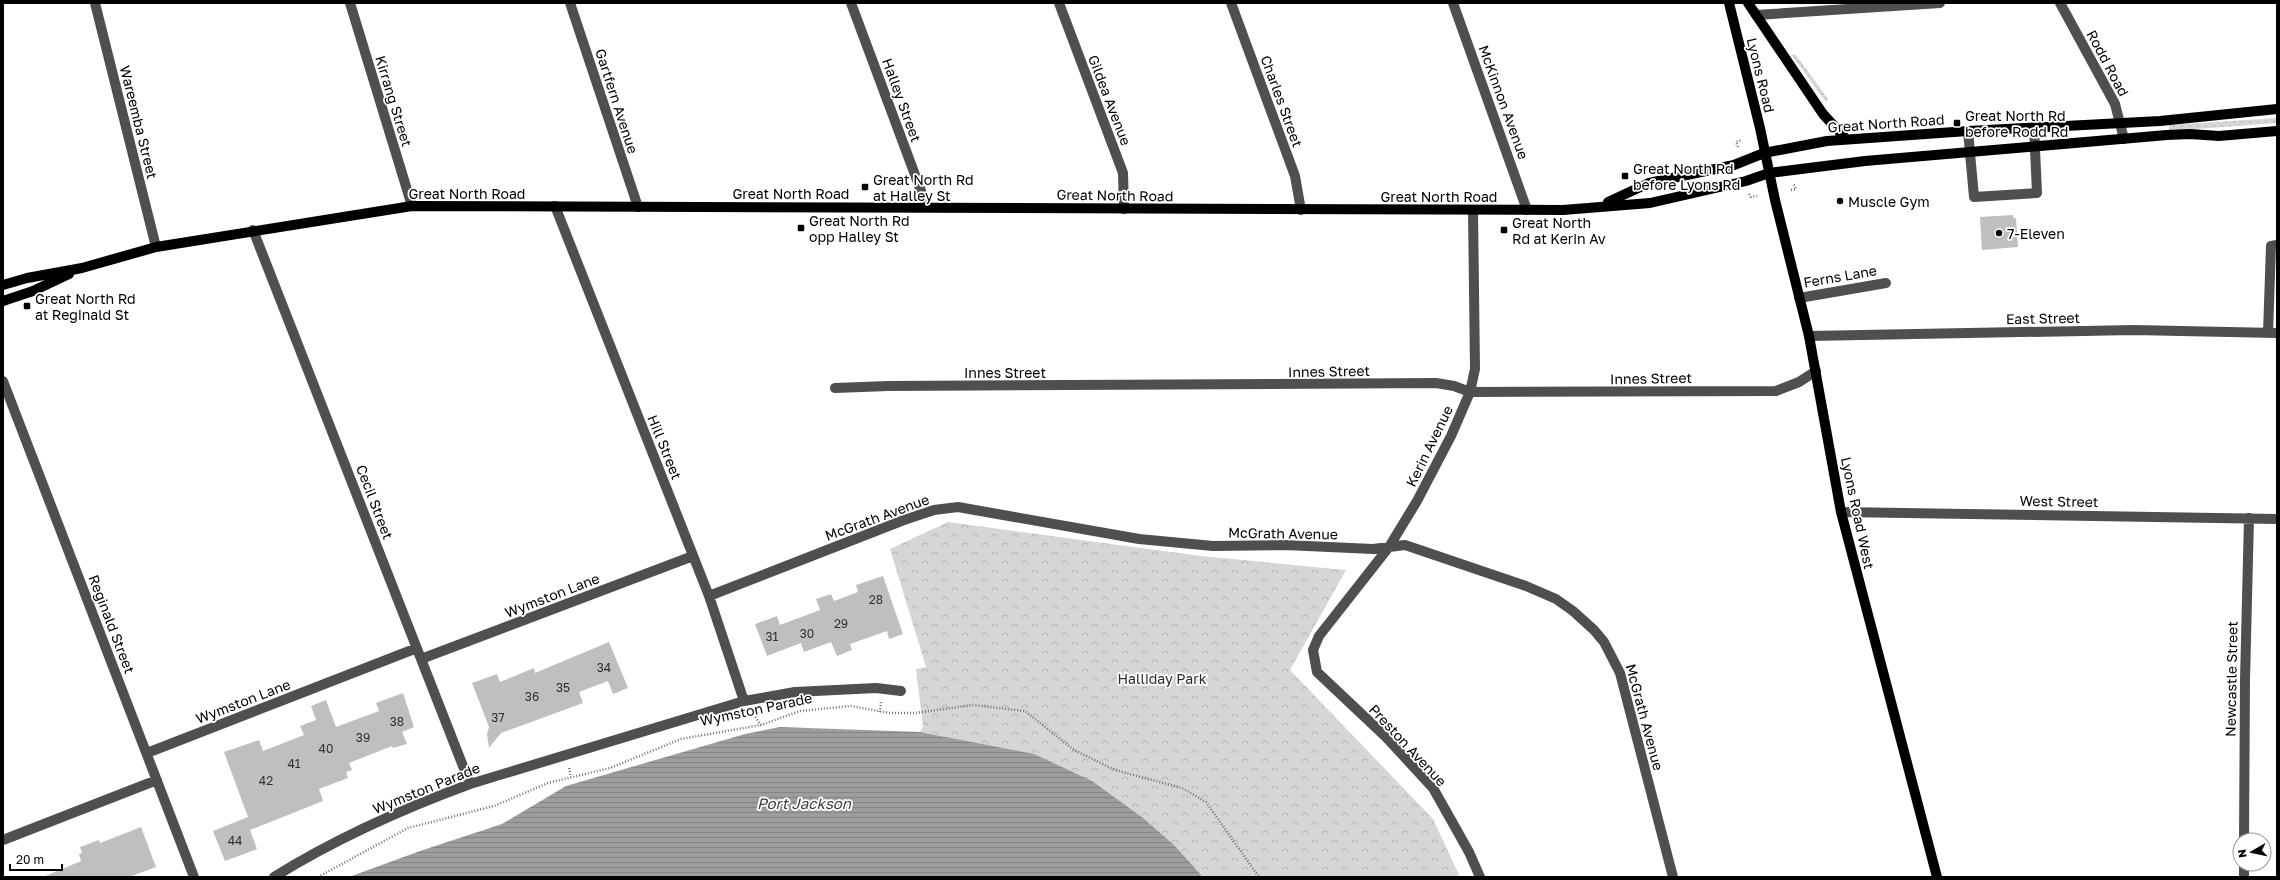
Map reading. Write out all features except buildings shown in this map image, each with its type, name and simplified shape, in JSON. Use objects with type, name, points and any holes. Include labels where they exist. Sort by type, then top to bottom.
[{"type":"main road","name":"Lyons Road","points":[[1729,3],[1760,128],[1764,153]]},
{"type":"main road","points":[[1748,3],[1823,114],[1846,140]]},
{"type":"main road","name":"Great North Road","points":[[1602,205],[1649,183],[1734,165],[1764,153],[1846,140],[2034,127],[2180,120],[2277,109]]},
{"type":"main road","name":"Great North Road","points":[[3,285],[27,278],[82,268],[156,247],[253,230],[412,206],[927,207],[1124,210],[1563,210],[1602,205],[1650,203],[1746,181],[1769,174],[1865,160],[1969,153],[2036,146],[2190,134],[2219,136],[2277,131]]},
{"type":"main road","name":"Lyons Road West","points":[[1764,153],[1809,336],[1841,512],[1936,877]]},
{"type":"main road","name":"Great North Road","points":[[3,301],[33,291],[82,268]]},
{"type":"street","name":"Wareemba Street","points":[[95,3],[156,247]]},
{"type":"street","name":"Kirrang Street","points":[[350,3],[412,206]]},
{"type":"street","name":"Gartfern Avenue","points":[[570,3],[638,207]]},
{"type":"street","name":"Halley Street","points":[[850,3],[927,207]]},
{"type":"street","name":"Gildea Avenue","points":[[1059,3],[1123,173],[1124,210]]},
{"type":"street","name":"Charles Street","points":[[1231,3],[1295,176],[1300,210]]},
{"type":"street","name":"McKinnon Avenue","points":[[1453,3],[1527,210]]},
{"type":"street","points":[[1756,15],[1940,3]]},
{"type":"street","name":"Rodd Road","points":[[2060,3],[2115,104],[2124,139]]},
{"type":"street","points":[[1968,131],[1974,197],[2037,193],[2034,127]]},
{"type":"street","name":"Hill Street","points":[[555,206],[709,596],[744,701]]},
{"type":"street","name":"Kerin Avenue","points":[[1314,663],[1313,650],[1319,636],[1390,547],[1418,501],[1451,436],[1470,392],[1475,368],[1473,210]]},
{"type":"street","name":"Cecil Street","points":[[253,230],[470,784]]},
{"type":"street","points":[[2272,333],[2271,246],[2277,246]]},
{"type":"street","name":"Ferns Lane","points":[[1799,298],[1886,282]]},
{"type":"street","name":"East Street","points":[[1809,336],[2134,330],[2272,333]]},
{"type":"street","name":"Innes Street","points":[[835,388],[895,386],[1436,383],[1454,386],[1470,392],[1776,391],[1799,382],[1816,371]]},
{"type":"street","name":"Reginald Street","points":[[3,381],[194,877]]},
{"type":"street","name":"McGrath Avenue","points":[[709,596],[904,520],[934,510],[958,507],[1139,540],[1213,546],[1285,545],[1372,550],[1405,545],[1526,586],[1556,599],[1573,611],[1594,630],[1604,642],[1620,672],[1673,877]]},
{"type":"street","name":"West Street","points":[[1841,512],[2277,519]]},
{"type":"street","name":"Newcastle Street","points":[[2244,832],[2244,680],[2249,518]]},
{"type":"street","name":"Wymston Lane","points":[[421,659],[693,556]]},
{"type":"street","name":"Wymston Lane","points":[[146,753],[417,648]]},
{"type":"street","name":"Preston Avenue","points":[[1314,663],[1317,672],[1323,679],[1386,737],[1433,788],[1469,852],[1480,877]]},
{"type":"street","name":"Wymston Parade","points":[[274,877],[320,848],[432,798],[470,784],[744,701],[795,692],[876,688],[901,691]]},
{"type":"street","points":[[3,840],[157,780]]},
{"type":"path","points":[[1738,147],[1736,142],[1742,140]]},
{"type":"path","points":[[1791,190],[1796,189],[1793,183]]},
{"type":"path","points":[[1751,197],[1757,196]]},
{"type":"path","name":"Wymston Parade","points":[[318,877],[408,828],[494,806],[548,783],[610,768],[680,739],[761,724],[800,711],[851,706],[888,713],[915,713],[973,705],[1025,712],[1074,750],[1115,770],[1182,788],[1206,802],[1259,877]]},
{"type":"green space","points":[[1791,54],[1796,55],[1828,99],[1826,102]]},
{"type":"green space","points":[[2277,118],[2277,123],[2169,131],[2169,125]]},
{"type":"green space","name":"Halliday Park","points":[[948,522],[1201,556],[1346,570],[1290,670],[1433,819],[1460,877],[1203,877],[1175,846],[947,737],[920,732],[923,727],[916,669],[926,667],[890,549]]},
{"type":"water","name":"Port Jackson","points":[[780,727],[920,732],[1034,754],[1092,781],[1143,818],[1175,846],[1203,877],[349,877],[420,851],[502,824],[566,786],[745,734]]},
{"type":"place","name":"Great North Rd before Rodd Rd","points":[[1957,123]]},
{"type":"place","name":"Great North Rd before Lyons Rd","points":[[1625,176]]},
{"type":"place","name":"Great North Rd at Halley St","points":[[865,187]]},
{"type":"place","name":"Muscle Gym","points":[[1840,201]]},
{"type":"place","name":"Great North Rd opp Halley St","points":[[801,228]]},
{"type":"place","name":"Great North Rd at Kerin Av","points":[[1504,230]]},
{"type":"place","name":"7-Eleven","points":[[1999,233]]},
{"type":"place","name":"Great North Rd at Reginald St","points":[[27,306]]}]
